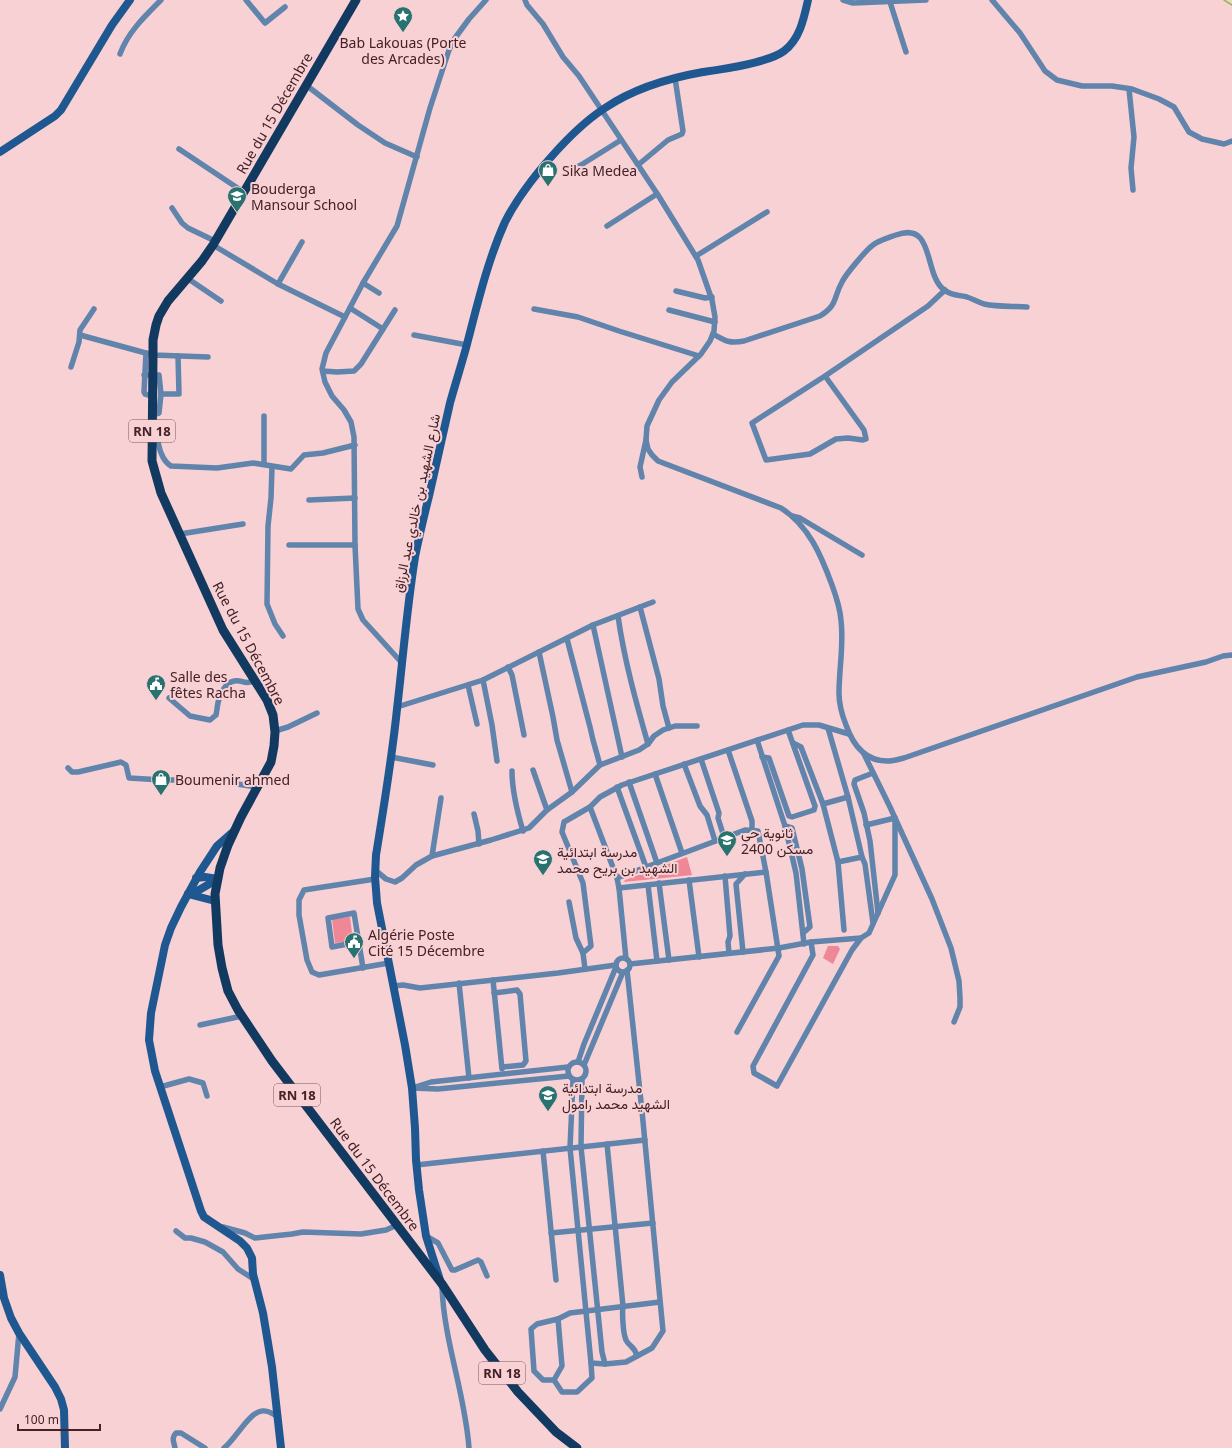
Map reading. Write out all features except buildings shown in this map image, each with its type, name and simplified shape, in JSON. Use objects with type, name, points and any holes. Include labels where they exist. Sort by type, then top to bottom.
[{"type":"main road","points":[[0,152],[51,119],[61,110],[112,25],[130,0]]},
{"type":"main road","name":"Rue du 15 Décembre","points":[[356,0],[245,193],[214,243],[188,278],[168,301],[159,316],[149,354],[148,375],[157,395],[152,415],[152,461],[155,476],[161,493],[224,630],[267,700],[275,731],[271,762],[234,831],[228,845],[218,879],[215,894],[218,945],[228,991],[242,1016],[272,1061],[442,1284],[485,1350],[518,1392],[556,1432],[577,1448]]},
{"type":"main road","name":"شارع الشهيد بن خالدي عبد الرزاق","points":[[442,1284],[426,1236],[416,1165],[412,1088],[377,903],[375,870],[391,757],[416,554],[450,402],[472,320],[496,245],[506,220],[522,195],[555,153],[579,128],[602,110],[630,94],[675,78],[744,65],[783,52],[792,44],[798,34],[804,18],[808,0]]},
{"type":"main road","points":[[234,831],[217,846],[196,878],[171,928],[165,945],[151,1013],[149,1040],[153,1063],[160,1087],[201,1211],[204,1217],[240,1241],[247,1248],[252,1258],[254,1280],[263,1313],[272,1367],[281,1448]]},
{"type":"main road","points":[[196,878],[205,877],[218,879]]},
{"type":"main road","points":[[188,894],[218,879]]},
{"type":"main road","points":[[188,894],[215,901]]},
{"type":"main road","points":[[0,1275],[4,1298],[11,1318],[61,1399],[64,1410],[65,1448]]},
{"type":"street","points":[[120,54],[124,43],[136,26],[161,0]]},
{"type":"street","points":[[246,0],[265,23],[285,7]]},
{"type":"street","points":[[402,663],[363,620],[358,609],[355,545],[355,445],[351,422],[344,410],[332,396],[325,382],[323,371],[326,353],[363,283],[397,226],[449,50],[460,32],[486,0]]},
{"type":"street","points":[[525,0],[552,37],[563,57],[579,76],[657,194],[696,256],[712,297],[715,317],[713,334],[710,341],[699,356],[672,382],[659,400],[647,426],[646,440],[640,467],[642,477]]},
{"type":"street","points":[[843,0],[853,3],[926,0]]},
{"type":"street","points":[[992,0],[1020,34],[1045,71],[1058,80],[1082,86],[1112,86],[1129,89],[1159,99],[1174,107],[1189,132],[1202,139],[1224,144],[1232,141]]},
{"type":"street","points":[[890,2],[906,52]]},
{"type":"street","points":[[638,165],[668,140],[682,134],[675,78]]},
{"type":"street","points":[[306,85],[358,125],[385,143],[417,157]]},
{"type":"street","points":[[1129,89],[1134,137],[1131,168],[1133,190]]},
{"type":"street","points":[[571,169],[581,165],[621,140]]},
{"type":"street","points":[[179,149],[245,193]]},
{"type":"street","points":[[607,226],[657,194]]},
{"type":"street","points":[[172,208],[182,223],[188,228],[278,284],[345,317]]},
{"type":"street","points":[[696,256],[767,212]]},
{"type":"street","points":[[713,334],[733,343],[744,341],[820,316],[833,306],[841,283],[872,246],[902,233],[916,234],[922,239],[938,283],[949,293],[968,297],[984,304],[1027,307]]},
{"type":"street","points":[[278,284],[302,242]]},
{"type":"street","points":[[188,278],[221,302]]},
{"type":"street","points":[[363,283],[379,293]]},
{"type":"street","points":[[825,376],[864,430],[866,439],[836,439],[810,454],[766,460],[752,423],[825,376],[928,306],[945,290]]},
{"type":"street","points":[[676,291],[705,298],[712,297]]},
{"type":"street","points":[[350,308],[383,329]]},
{"type":"street","points":[[71,367],[80,330],[94,309]]},
{"type":"street","points":[[534,309],[578,317],[699,356]]},
{"type":"street","points":[[323,371],[354,371],[361,364],[395,310]]},
{"type":"street","points":[[669,310],[715,322]]},
{"type":"street","points":[[80,335],[149,354],[208,357]]},
{"type":"street","points":[[414,335],[466,345]]},
{"type":"street","points":[[157,395],[179,394],[178,356]]},
{"type":"street","points":[[152,415],[162,457],[166,463],[171,466],[217,468],[253,463],[291,469],[304,455],[323,453],[355,445]]},
{"type":"street","points":[[264,416],[264,464]]},
{"type":"street","points":[[646,440],[652,455],[658,461],[781,508],[802,526],[814,543],[823,561],[837,601],[841,619],[840,702],[842,716],[854,744],[864,754],[895,818],[932,899],[956,964],[959,981],[960,1007],[954,1022]]},
{"type":"street","points":[[272,467],[268,526],[267,604],[275,624],[283,636]]},
{"type":"street","points":[[309,500],[355,498]]},
{"type":"street","points":[[792,516],[800,518],[862,555]]},
{"type":"street","points":[[180,534],[243,524]]},
{"type":"street","points":[[288,545],[355,545]]},
{"type":"street","points":[[397,708],[483,680],[593,625],[653,602]]},
{"type":"street","points":[[640,607],[659,679],[663,706],[669,728]]},
{"type":"street","points":[[618,616],[637,707],[648,744]]},
{"type":"street","points":[[593,625],[622,757]]},
{"type":"street","points":[[567,639],[600,765]]},
{"type":"street","points":[[539,652],[554,717],[557,740],[572,792]]},
{"type":"street","points":[[864,754],[888,761],[904,758],[1137,676],[1206,662],[1223,656],[1232,655]]},
{"type":"street","points":[[508,667],[512,675],[524,735]]},
{"type":"street","points":[[169,698],[190,716],[210,720],[216,715],[218,703],[225,687],[228,684],[234,681],[250,683],[255,680]]},
{"type":"street","points":[[483,680],[492,725],[497,761]]},
{"type":"street","points":[[468,685],[477,724]]},
{"type":"street","points":[[275,731],[288,727],[317,713]]},
{"type":"street","points":[[583,953],[591,946],[583,883],[562,832],[564,822],[590,807],[600,797],[629,782],[803,725],[819,725],[849,734]]},
{"type":"street","points":[[375,870],[386,879],[395,882],[402,878],[416,865],[432,856],[523,831],[529,828],[547,810],[572,792],[600,765],[639,750],[663,730],[675,726],[697,726]]},
{"type":"street","points":[[828,728],[865,864],[873,924]]},
{"type":"street","points":[[762,757],[769,758],[789,816],[792,817],[814,810],[815,806],[788,730]]},
{"type":"street","points":[[757,740],[785,826],[792,828],[802,869],[810,927],[803,933],[804,944]]},
{"type":"street","points":[[793,743],[801,747],[823,804],[838,862],[844,930]]},
{"type":"street","points":[[728,750],[752,821],[752,830]]},
{"type":"street","points":[[391,757],[433,765]]},
{"type":"street","points":[[701,759],[719,813],[718,818],[724,837]]},
{"type":"street","points":[[68,768],[72,772],[78,772],[121,762],[126,765],[129,778],[211,780],[257,787]]},
{"type":"street","points":[[684,764],[700,806],[707,815],[715,841]]},
{"type":"street","points":[[533,770],[547,810]]},
{"type":"street","points":[[512,771],[517,812],[523,831]]},
{"type":"street","points":[[873,773],[855,780],[854,784],[870,841],[878,913]]},
{"type":"street","points":[[656,774],[682,853]]},
{"type":"street","points":[[629,782],[657,863]]},
{"type":"street","points":[[617,787],[646,867]]},
{"type":"street","points":[[823,804],[848,797]]},
{"type":"street","points":[[432,856],[441,798]]},
{"type":"street","points":[[590,807],[617,878],[619,888],[663,1331],[652,1348],[626,1362],[605,1364],[591,1363]]},
{"type":"street","points":[[474,814],[479,844]]},
{"type":"street","points":[[709,821],[718,818]]},
{"type":"street","points":[[866,825],[895,818]]},
{"type":"street","points":[[811,942],[813,955],[753,1066],[754,1073],[777,1086],[852,950],[861,938],[869,933],[895,875],[895,818]]},
{"type":"street","points":[[617,878],[724,837],[745,830],[758,831],[779,948],[779,956],[737,1032]]},
{"type":"street","points":[[838,862],[862,857]]},
{"type":"street","points":[[619,888],[766,872]]},
{"type":"street","points":[[743,952],[736,884],[745,874]]},
{"type":"street","points":[[725,876],[730,936],[728,942],[729,953]]},
{"type":"street","points":[[375,879],[304,890],[299,900],[298,915],[307,960],[312,972],[319,975],[388,963]]},
{"type":"street","points":[[689,880],[699,957]]},
{"type":"street","points":[[659,884],[669,960]]},
{"type":"street","points":[[648,885],[658,961]]},
{"type":"street","points":[[569,902],[576,938],[583,953],[585,969]]},
{"type":"street","points":[[358,942],[332,947],[328,918],[354,913],[363,968]]},
{"type":"street","points":[[393,986],[403,985],[420,988],[616,966],[619,970],[658,961],[779,948],[811,942],[861,938]]},
{"type":"street","points":[[605,1364],[602,1352],[581,1147],[582,1079],[586,1074],[586,1071],[581,1063],[584,1044],[616,966],[620,959],[626,959]]},
{"type":"street","points":[[581,1063],[627,969]]},
{"type":"street","points":[[493,980],[503,1074]]},
{"type":"street","points":[[459,983],[469,1078]]},
{"type":"street","points":[[494,993],[517,990],[520,994],[526,1061],[523,1065],[502,1067]]},
{"type":"street","points":[[200,1024],[242,1016]]},
{"type":"street","points":[[412,1088],[430,1082],[568,1067],[572,1063],[581,1063]]},
{"type":"street","points":[[554,1380],[562,1392],[577,1392],[592,1378],[570,1148],[571,1078],[568,1067]]},
{"type":"street","points":[[412,1088],[438,1089],[571,1078],[576,1080],[582,1079]]},
{"type":"street","points":[[160,1087],[189,1079],[203,1083],[207,1096]]},
{"type":"street","points":[[416,1165],[645,1140]]},
{"type":"street","points":[[607,1144],[616,1226],[623,1306],[622,1314],[626,1340],[635,1349],[637,1356]]},
{"type":"street","points":[[543,1151],[556,1280]]},
{"type":"street","points":[[551,1233],[589,1228],[653,1223]]},
{"type":"street","points":[[218,1226],[245,1233],[255,1238],[303,1232],[360,1234],[386,1230],[397,1225]]},
{"type":"street","points":[[176,1231],[185,1238],[205,1242],[223,1252],[238,1269],[254,1280]]},
{"type":"street","points":[[426,1236],[438,1243],[452,1270],[478,1260],[481,1262],[487,1276]]},
{"type":"street","points":[[442,1284],[443,1310],[460,1389],[468,1448]]},
{"type":"street","points":[[554,1380],[543,1380],[534,1371],[531,1329],[537,1324],[558,1319],[570,1313],[585,1310],[660,1302]]},
{"type":"street","points":[[554,1380],[562,1366],[558,1319]]},
{"type":"street","points":[[0,1409],[15,1377],[19,1332]]},
{"type":"street","points":[[224,1448],[250,1418],[258,1412],[264,1410],[277,1416]]},
{"type":"street","points":[[175,1448],[172,1438],[176,1433],[180,1433],[204,1448]]},
{"type":"shaded area","points":[[687,857],[692,875],[624,882],[625,880]]},
{"type":"shaded area","points":[[350,917],[353,941],[335,943],[332,919]]},
{"type":"shaded area","points":[[828,946],[838,946],[840,949],[833,964],[823,958]]},
{"type":"waterway","points":[[1224,0],[1232,5]]},
{"type":"place","name":"Bab Lakouas (Porte des Arcades)","points":[[403,33]]},
{"type":"place","name":"Sika Medea","points":[[548,187]]},
{"type":"place","name":"Bouderga Mansour School","points":[[237,213]]},
{"type":"place","name":"Salle des fêtes Racha","points":[[156,701]]},
{"type":"place","name":"Boumenir ahmed","points":[[161,796]]},
{"type":"place","name":"ثانوية حي 2400 مسكن","points":[[727,857]]},
{"type":"place","name":"مدرسة ابتدائية الشهيد بن بريح محمد","points":[[543,876]]},
{"type":"place","name":"Algérie Poste Cité 15 Décembre","points":[[354,959]]},
{"type":"place","name":"مدرسة ابتدائية الشهيد محمد رامول","points":[[548,1112]]}]
